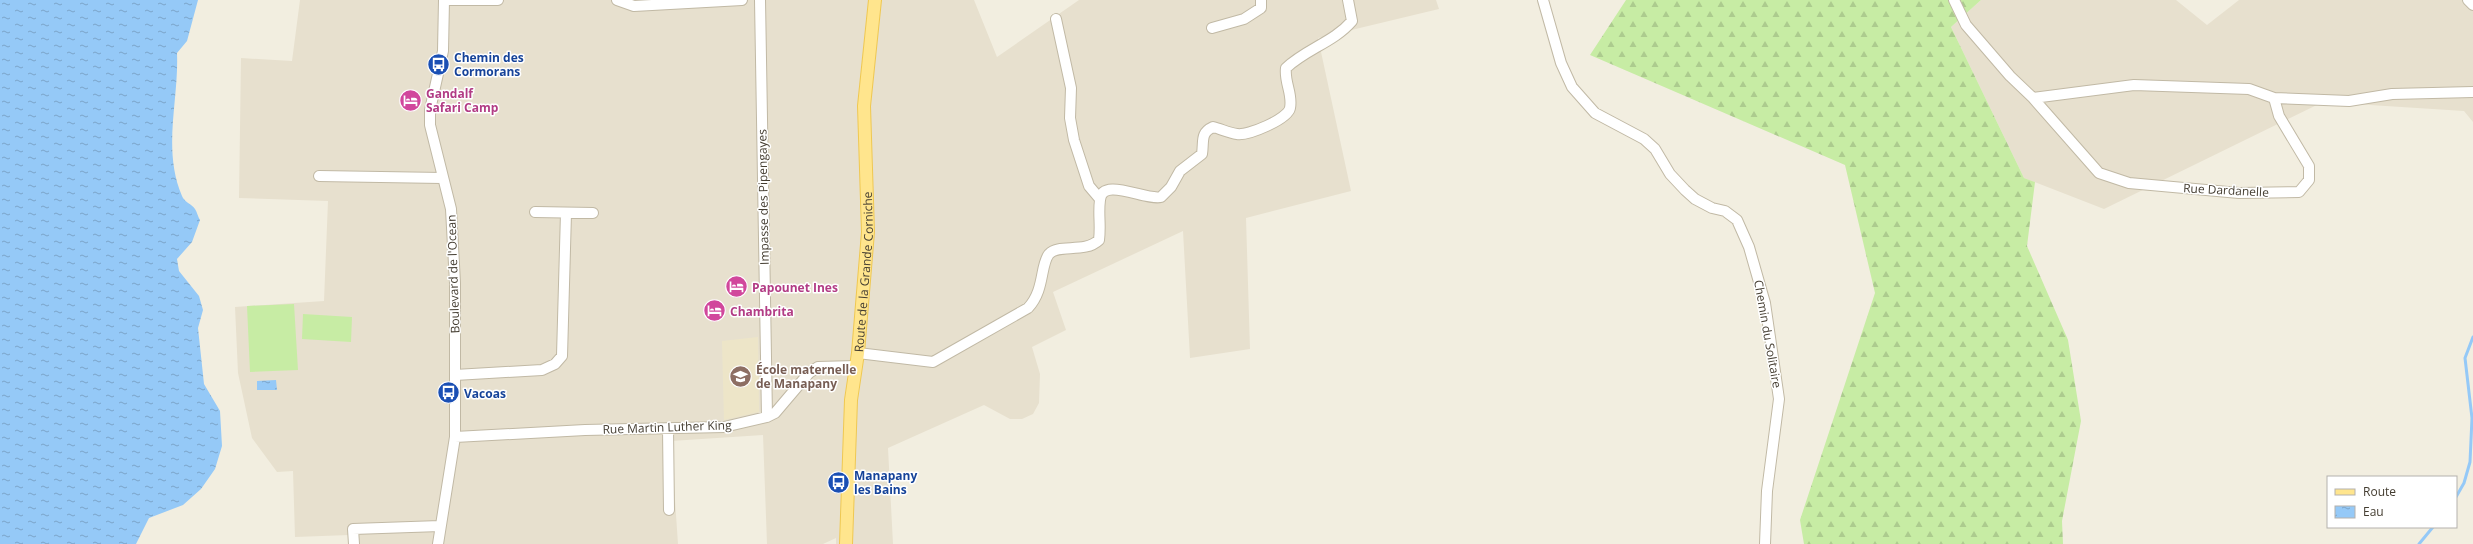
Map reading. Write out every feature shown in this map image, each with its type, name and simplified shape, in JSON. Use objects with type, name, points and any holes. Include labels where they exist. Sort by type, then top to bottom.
[{"type":"main road","name":"Route de la Grande Corniche","points":[[846,544],[851,400],[858,353],[868,232],[864,106],[875,0]]},
{"type":"street","name":"Boulevard de l'Ocean","points":[[438,544],[455,437],[455,283],[451,209],[442,178],[430,125],[430,110],[443,51],[444,0]]},
{"type":"street","points":[[449,0],[498,0]]},
{"type":"street","points":[[617,0],[634,6],[742,0]]},
{"type":"street","name":"Impasse des Pipengayes","points":[[760,0],[767,417]]},
{"type":"street","points":[[1212,28],[1244,19],[1261,8],[1261,0]]},
{"type":"street","points":[[858,353],[933,362],[1028,308],[1038,293],[1047,258],[1050,253],[1055,250],[1087,248],[1098,240],[1101,225],[1100,199],[1104,192],[1113,188],[1148,197],[1161,197],[1171,187],[1180,171],[1202,154],[1203,136],[1206,130],[1213,127],[1237,134],[1246,134],[1286,115],[1290,109],[1285,77],[1286,68],[1302,55],[1343,31],[1352,21],[1348,0]]},
{"type":"street","name":"Chemin du Solitaire","points":[[1543,0],[1561,64],[1572,87],[1595,113],[1644,139],[1655,149],[1670,174],[1684,190],[1695,199],[1725,211],[1737,220],[1749,247],[1765,303],[1779,399],[1767,491],[1765,544]]},
{"type":"street","name":"Rue Dardanelle","points":[[1954,0],[1966,25],[2010,76],[2033,98],[2099,173],[2129,183],[2239,193],[2299,192],[2308,180],[2309,166],[2279,116],[2274,98]]},
{"type":"street","points":[[2468,0],[2473,5]]},
{"type":"street","points":[[1056,20],[1071,88],[1070,118],[1074,140],[1089,186],[1100,199]]},
{"type":"street","points":[[2033,98],[2134,86],[2249,89],[2274,98],[2349,101],[2392,94],[2473,92]]},
{"type":"street","points":[[319,176],[442,178]]},
{"type":"street","points":[[535,212],[593,213]]},
{"type":"street","points":[[455,375],[542,370],[555,364],[562,356],[566,213]]},
{"type":"street","name":"Rue Martin Luther King","points":[[455,437],[585,430],[724,427],[767,417],[775,413],[809,374],[818,366],[856,366]]},
{"type":"street","points":[[668,429],[669,510]]},
{"type":"street","points":[[354,544],[353,529],[440,526]]},
{"type":"shaded area","points":[[300,0],[974,0],[997,57],[1079,0],[1436,0],[1439,9],[1318,38],[1351,191],[1246,218],[1250,349],[1190,358],[1183,231],[1053,292],[1066,330],[1032,347],[1040,374],[1039,403],[1033,414],[1022,419],[1010,419],[984,405],[888,448],[893,544],[836,544],[836,538],[823,544],[767,544],[763,435],[671,441],[678,544],[351,544],[349,535],[295,537],[293,471],[277,472],[252,438],[238,373],[235,307],[324,301],[328,201],[239,198],[241,58],[292,61]]},
{"type":"shaded area","points":[[1981,0],[2176,0],[2207,25],[2239,0],[2473,0],[2473,122],[2464,111],[2323,102],[2104,209],[2024,178],[1951,27]]},
{"type":"shaded area","name":"École maternelle de Manapany","points":[[758,337],[759,412],[724,420],[722,341]]},
{"type":"green space","points":[[1626,0],[1981,0],[1951,27],[2024,178],[2035,182],[2027,246],[2068,340],[2081,421],[2062,521],[2063,544],[1804,544],[1800,520],[1875,293],[1845,165],[1590,55]]},
{"type":"green space","points":[[294,304],[298,370],[250,372],[247,306]]},
{"type":"green space","points":[[303,314],[352,317],[351,342],[302,339]]},
{"type":"water","points":[[0,0],[198,0],[187,41],[177,53],[172,143],[176,179],[182,196],[184,200],[195,209],[200,220],[192,242],[177,259],[179,271],[199,296],[203,310],[198,328],[204,384],[220,411],[222,446],[215,469],[201,489],[183,505],[149,518],[136,544],[0,544]]},
{"type":"water","points":[[276,380],[277,390],[257,390],[257,381]]},
{"type":"waterway","points":[[2457,495],[2464,483],[2470,462],[2472,418],[2465,358],[2473,337]]},
{"type":"waterway","points":[[2419,544],[2432,528]]},
{"type":"place","name":"Chemin des Cormorans","points":[[438,64]]},
{"type":"place","name":"Gandalf Safari Camp","points":[[411,100]]},
{"type":"place","name":"Papounet Ines","points":[[737,287]]},
{"type":"place","name":"Chambrita","points":[[715,311]]},
{"type":"place","name":"École maternelle de Manapany","points":[[741,376]]},
{"type":"place","name":"Vacoas","points":[[449,393]]},
{"type":"place","name":"Manapany les Bains","points":[[839,482]]}]
